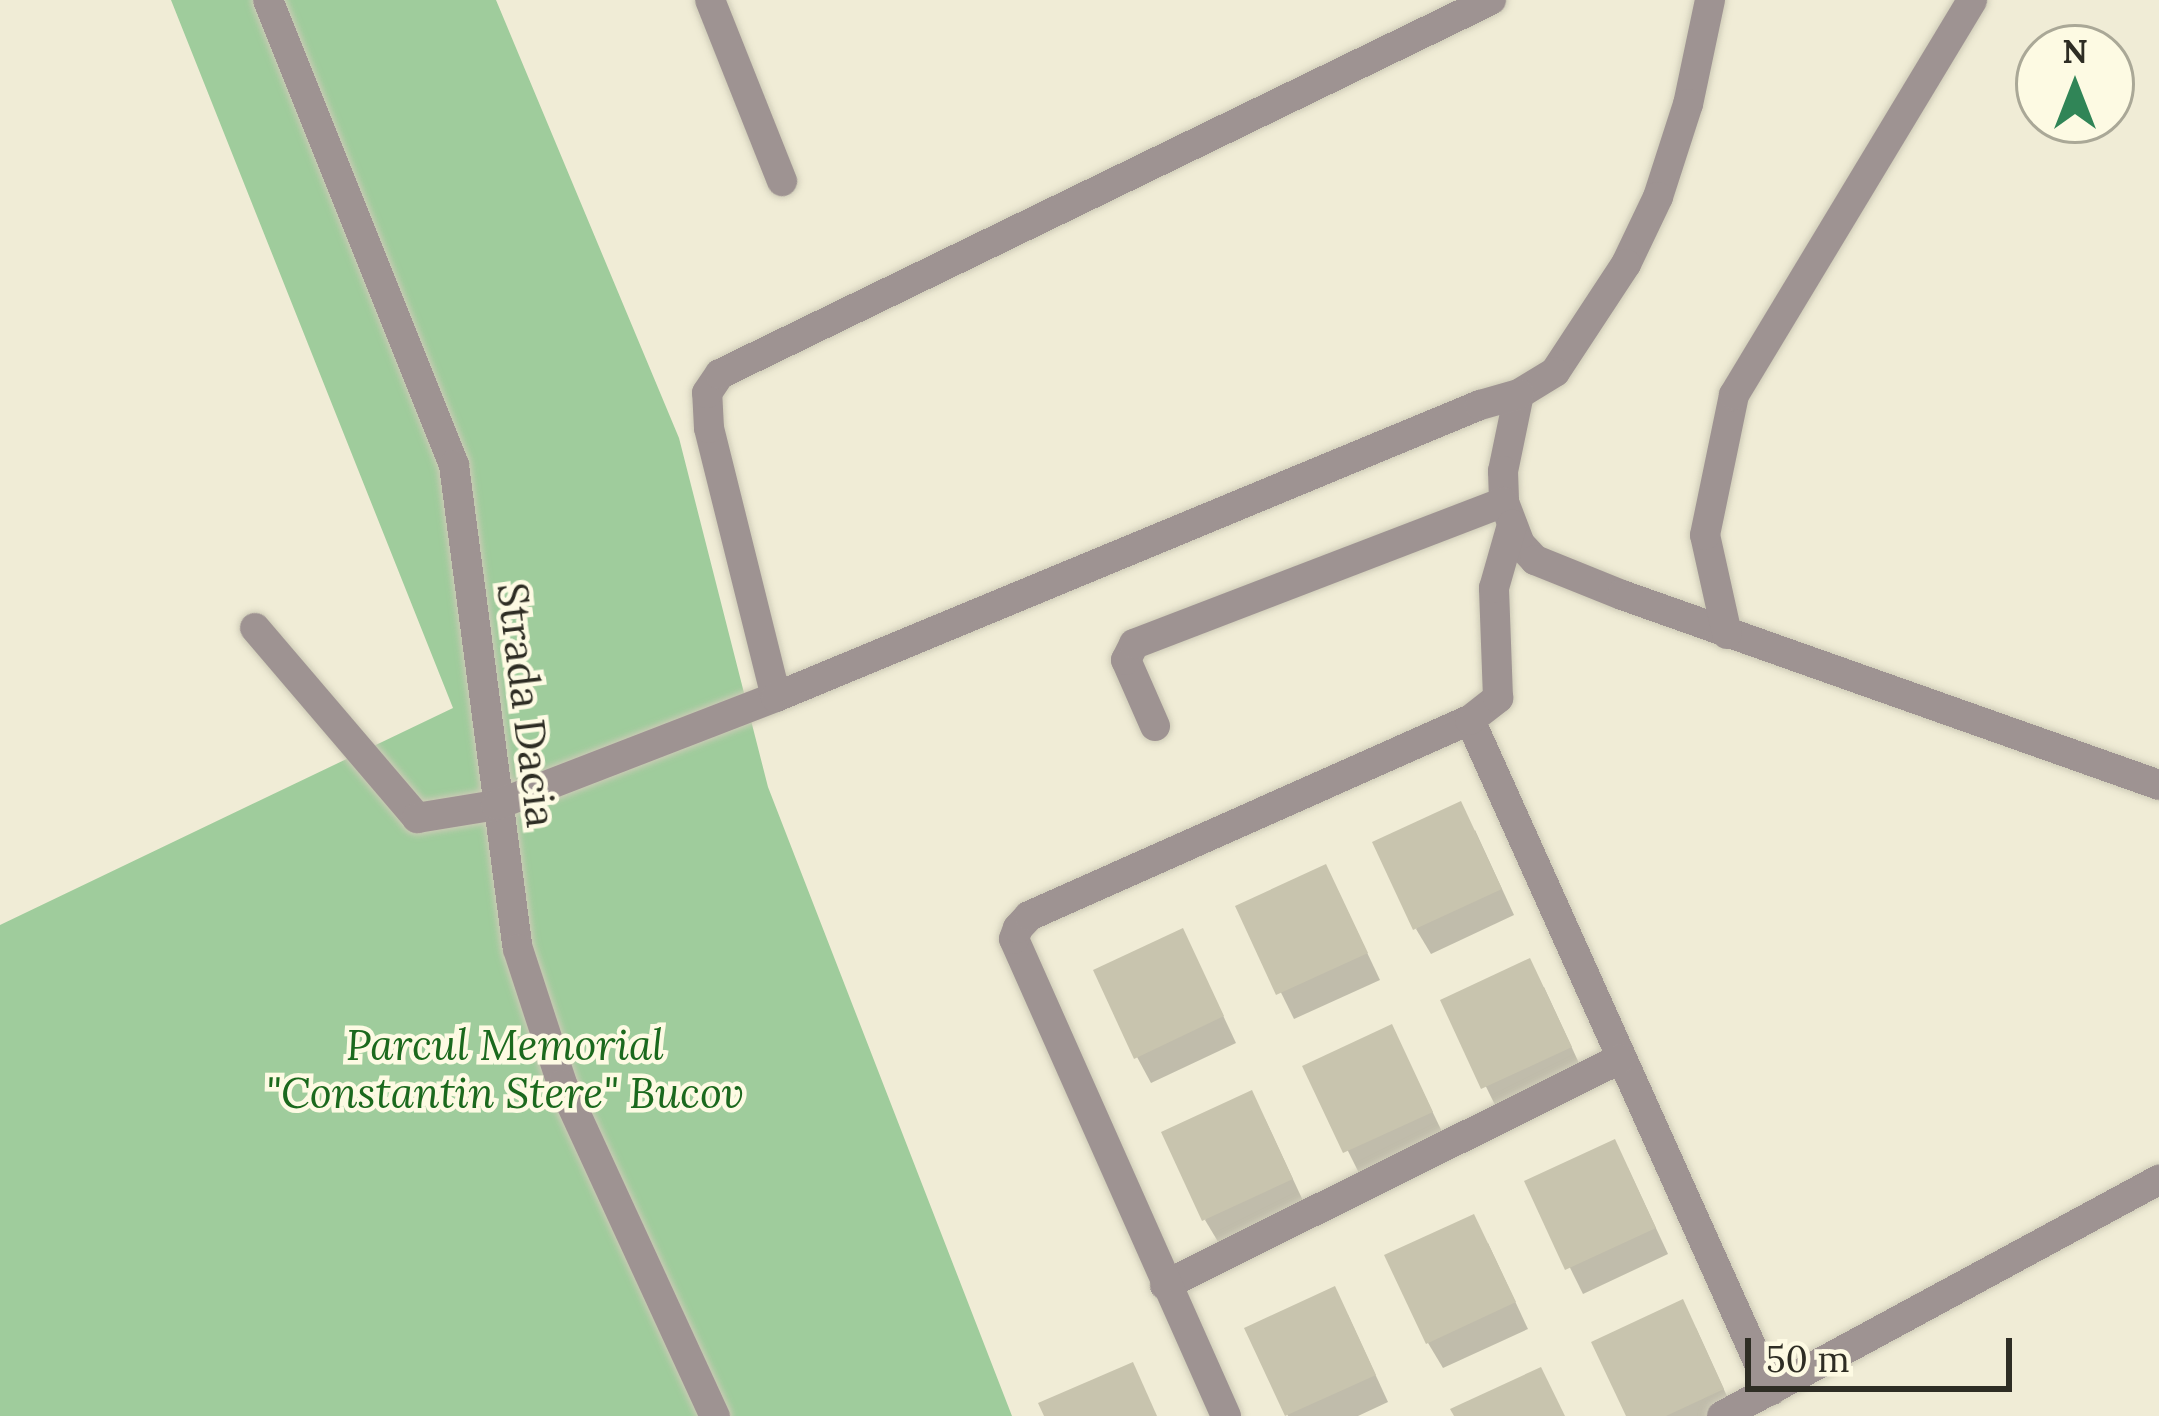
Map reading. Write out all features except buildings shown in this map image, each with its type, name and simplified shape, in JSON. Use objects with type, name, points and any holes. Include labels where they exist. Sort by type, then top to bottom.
[{"type":"street","name":"Strada Dacia","points":[[268,0],[454,465],[518,949],[562,1084],[715,1416]]},
{"type":"street","points":[[710,0],[782,181]]},
{"type":"street","points":[[776,697],[709,428],[707,393],[720,374],[1491,0]]},
{"type":"street","points":[[256,628],[417,818],[496,805],[776,697],[1480,404],[1519,394],[1555,372],[1626,263],[1650,214],[1688,104],[1710,0]]},
{"type":"street","points":[[1727,634],[1705,535],[1734,395],[1972,0]]},
{"type":"street","points":[[1226,1416],[1014,940],[1029,916],[1469,720],[1498,698],[1494,588],[1508,513],[1503,472],[1519,394]]},
{"type":"street","points":[[1508,513],[1535,560],[1727,634],[2159,785]]},
{"type":"street","points":[[1155,726],[1126,660],[1133,644],[1508,513]]},
{"type":"street","points":[[1469,720],[1771,1390]]},
{"type":"street","points":[[1165,1286],[1620,1059]]},
{"type":"street","points":[[1722,1416],[2159,1180]]},
{"type":"green space","name":"Parcul Memorial \"Constantin Stere\" Bucov","points":[[171,0],[496,0],[679,438],[768,787],[1012,1416],[0,1416],[0,925],[453,708]]}]
